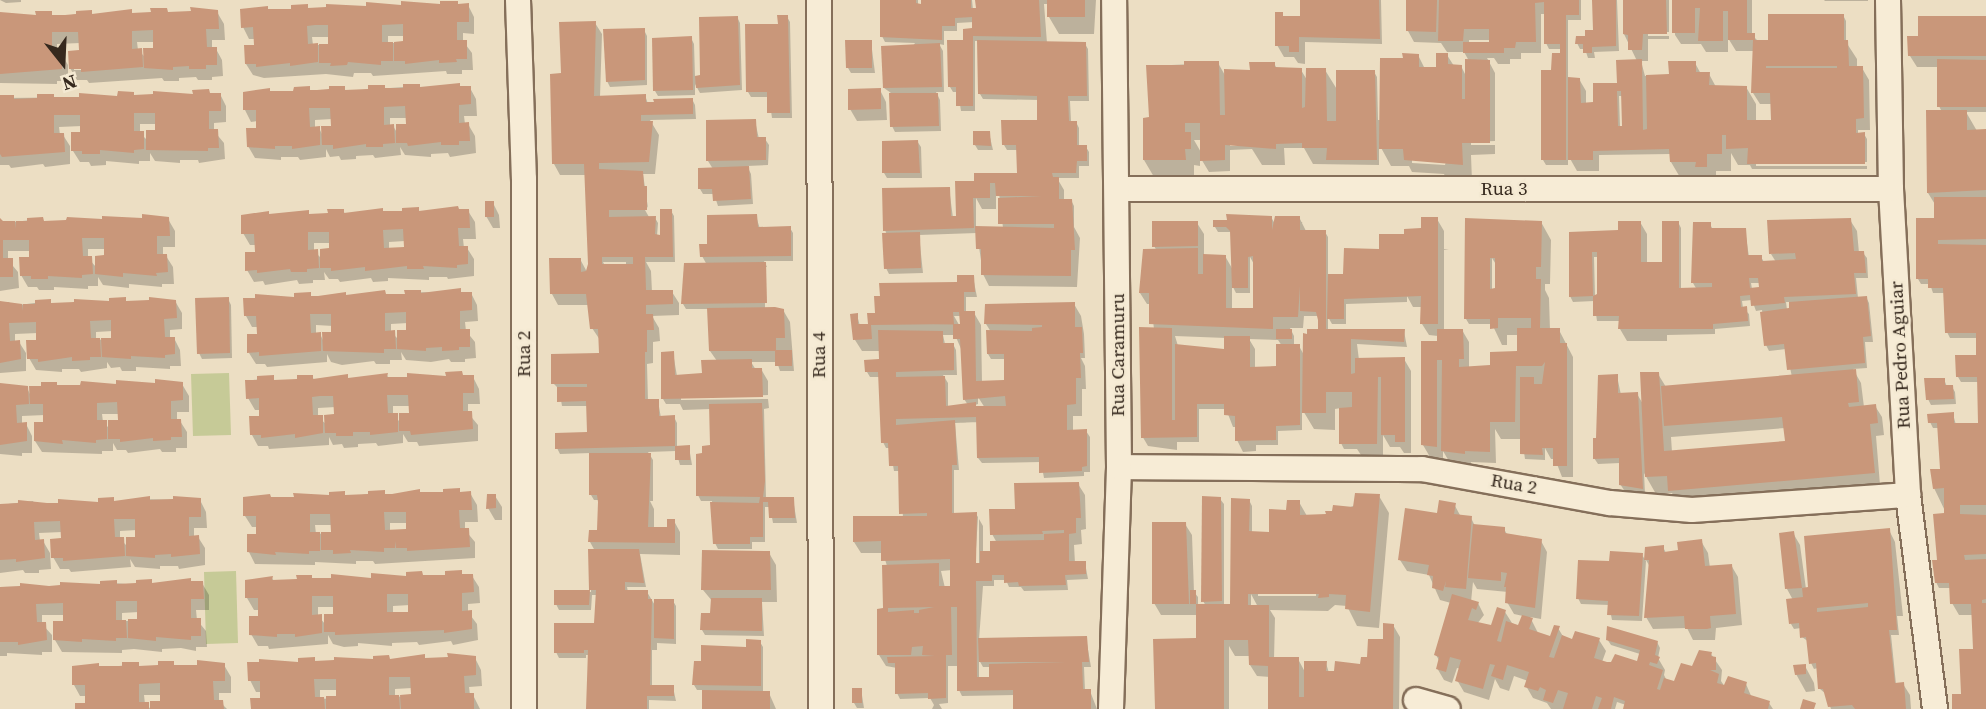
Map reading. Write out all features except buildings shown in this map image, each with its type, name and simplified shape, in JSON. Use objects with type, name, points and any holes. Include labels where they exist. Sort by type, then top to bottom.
[{"type":"street","name":"Rua 2","points":[[518,0],[524,179],[524,709]]},
{"type":"street","name":"Rua 4","points":[[819,0],[821,709]]},
{"type":"street","name":"Rua Caramuru","points":[[1111,709],[1119,467],[1114,0]]},
{"type":"street","name":"Rua Pedro Aguiar","points":[[1888,0],[1891,189],[1908,495],[1935,709]]},
{"type":"street","name":"Rua 3","points":[[1117,189],[1891,189]]},
{"type":"street","name":"Rua 2","points":[[1119,467],[1422,469],[1610,503],[1692,510],[1908,495]]},
{"type":"street","points":[[1416,700],[1448,709]]},
{"type":"green space","points":[[229,373],[231,435],[193,436],[191,374]]},
{"type":"green space","points":[[236,571],[238,643],[206,644],[204,572]]}]
